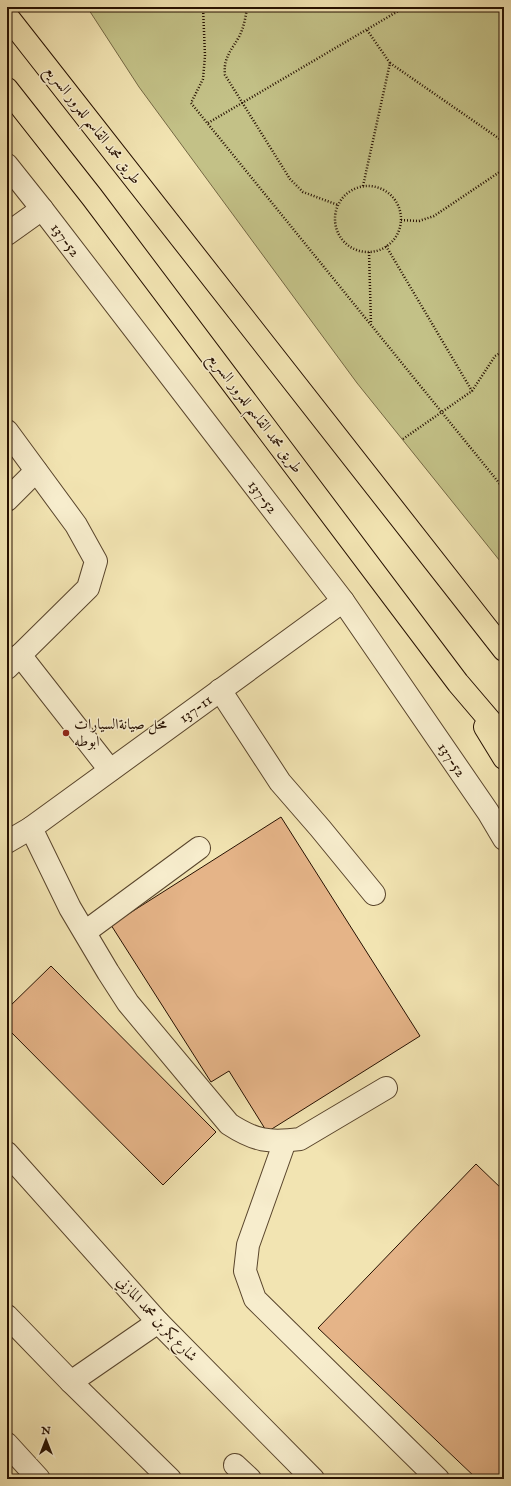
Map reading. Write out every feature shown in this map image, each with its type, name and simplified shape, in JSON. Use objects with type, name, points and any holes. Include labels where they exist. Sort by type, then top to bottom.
[{"type":"highway","name":"طريق محمد القاسم للمرور السريع","points":[[7,16],[504,650]]},
{"type":"highway","name":"طريق محمد القاسم للمرور السريع","points":[[7,89],[92,197],[458,684],[504,737]]},
{"type":"highway","points":[[458,684],[504,758]]},
{"type":"street","name":"137-52","points":[[7,165],[343,601],[488,812],[504,839]]},
{"type":"street","points":[[7,234],[42,209]]},
{"type":"street","points":[[7,431],[76,525],[96,561],[88,588],[14,661],[110,770]]},
{"type":"street","points":[[7,500],[36,471]]},
{"type":"street","name":"137-11","points":[[7,842],[31,828],[343,601]]},
{"type":"street","points":[[220,690],[280,782],[374,894]]},
{"type":"street","points":[[31,828],[70,908],[108,972],[128,1002],[229,1124],[251,1137],[268,1141],[300,1139],[386,1088]]},
{"type":"street","points":[[85,932],[199,848]]},
{"type":"street","points":[[285,1141],[248,1245],[245,1271],[255,1299],[438,1479]]},
{"type":"street","name":"شارع بكر بن محمد المازني","points":[[7,1153],[158,1322],[313,1479]]},
{"type":"street","points":[[7,1316],[71,1382],[170,1479]]},
{"type":"street","points":[[71,1382],[158,1322]]},
{"type":"street","points":[[7,1444],[39,1479]]},
{"type":"path","points":[[203,7],[205,56],[203,79],[192,103],[504,489]]},
{"type":"path","points":[[247,7],[240,34],[224,64],[225,75],[290,179],[303,192],[338,205]]},
{"type":"path","points":[[208,123],[243,104],[405,7]]},
{"type":"path","points":[[367,30],[390,63],[504,142]]},
{"type":"path","points":[[363,186],[390,63]]},
{"type":"path","points":[[401,220],[419,221],[434,216],[504,169]]},
{"type":"path","points":[[363,186],[385,190],[393,197],[399,206],[401,220],[396,237],[379,250],[368,252],[353,248],[340,237],[336,227],[335,216],[338,205],[344,196],[363,186]]},
{"type":"path","points":[[386,246],[472,391]]},
{"type":"path","points":[[368,252],[371,324]]},
{"type":"path","points":[[403,440],[472,391],[495,356],[504,351]]},
{"type":"shaded area","points":[[87,7],[504,7],[504,566],[357,383],[139,87]]},
{"type":"building","points":[[281,817],[420,1036],[267,1132],[229,1071],[211,1082],[111,925]]},
{"type":"building","points":[[51,966],[216,1132],[163,1185],[7,1028],[7,1009]]},
{"type":"building","points":[[476,1164],[504,1191],[504,1479],[477,1479],[318,1328]]},
{"type":"place","name":"محل صيانةالسيارات ابوطه","points":[[66,733]]}]
